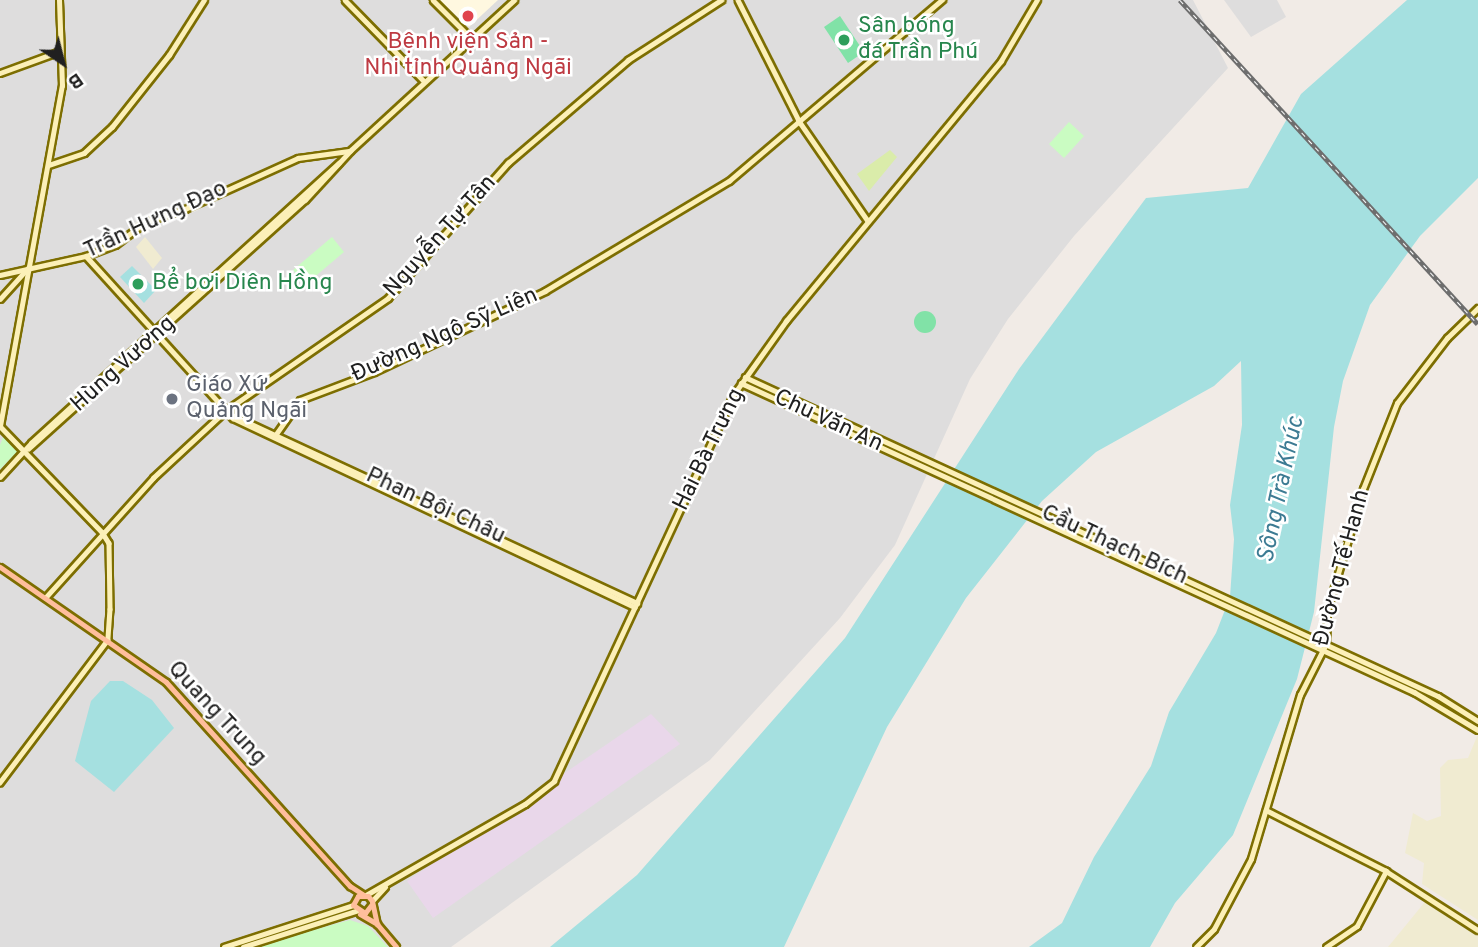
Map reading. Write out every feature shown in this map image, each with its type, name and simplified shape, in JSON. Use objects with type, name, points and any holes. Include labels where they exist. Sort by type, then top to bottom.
[{"type":"main road","name":"Quang Trung","points":[[0,567],[108,640],[177,693],[350,886],[372,903]]},
{"type":"main road","points":[[350,886],[355,908],[377,924],[396,947]]},
{"type":"main road","points":[[355,908],[365,895]]},
{"type":"main road","points":[[355,908],[368,912],[372,903]]},
{"type":"main road","points":[[372,903],[377,924]]},
{"type":"street","points":[[0,783],[108,640],[108,543],[102,532],[0,426],[62,86],[59,0]]},
{"type":"street","points":[[49,165],[84,153],[112,127],[169,55],[204,0]]},
{"type":"street","points":[[345,0],[424,81]]},
{"type":"street","points":[[433,0],[472,39]]},
{"type":"street","name":"Hùng Vương","points":[[0,477],[514,0]]},
{"type":"street","name":"Nguyễn Tự Tân","points":[[46,597],[102,532],[225,411],[388,298],[508,163],[628,60],[721,0]]},
{"type":"street","points":[[738,0],[799,121],[868,221]]},
{"type":"street","name":"Đường Ngô Sỹ Liên","points":[[275,435],[300,400],[383,368],[545,291],[729,181],[942,0]]},
{"type":"street","name":"Hai Bà Trưng","points":[[365,895],[524,804],[554,781],[741,383],[868,221],[1001,61],[1037,0]]},
{"type":"street","points":[[0,73],[60,51]]},
{"type":"street","name":"Trần Hưng Đạo","points":[[0,275],[86,256],[115,245],[145,222],[185,209],[298,158],[350,151]]},
{"type":"street","name":"Phan Bội Châu","points":[[86,256],[153,334],[225,411],[636,605]]},
{"type":"street","points":[[0,299],[29,268]]},
{"type":"street","name":"Đường Tế Hanh","points":[[1196,947],[1214,929],[1246,871],[1300,695],[1324,647],[1327,611],[1346,545],[1397,403],[1466,317],[1478,308]]},
{"type":"street","name":"Chu Văn An","points":[[745,377],[831,424],[859,433]]},
{"type":"street","name":"Chu Văn An","points":[[741,383],[834,418],[915,462]]},
{"type":"street","points":[[831,424],[834,418]]},
{"type":"street","name":"Chu Văn An","points":[[899,452],[917,456]]},
{"type":"street","name":"Cầu Thạch Bích","points":[[917,456],[1311,640]]},
{"type":"street","name":"Cầu Thạch Bích","points":[[915,462],[1311,640]]},
{"type":"street","points":[[1311,640],[1414,692],[1478,730]]},
{"type":"street","points":[[1324,647],[1417,686],[1478,722]]},
{"type":"street","points":[[1414,692],[1417,686]]},
{"type":"street","points":[[1266,810],[1386,871],[1478,930]]},
{"type":"street","points":[[1326,947],[1357,926],[1386,871]]},
{"type":"street","name":"Hai Bà Trưng","points":[[372,903],[391,882]]},
{"type":"street","points":[[224,947],[355,908]]},
{"type":"street","points":[[243,947],[355,908]]},
{"type":"shaded area","points":[[0,0],[1193,0],[1228,68],[1074,236],[1008,319],[970,379],[895,545],[840,618],[710,760],[451,947],[0,947]]},
{"type":"shaded area","name":"Bệnh viện Sản - Nhi tỉnh Quảng Ngãi","points":[[439,0],[498,0],[469,27]]},
{"type":"shaded area","points":[[1224,0],[1277,0],[1286,17],[1251,37]]},
{"type":"shaded area","points":[[145,237],[162,258],[153,269],[136,247]]},
{"type":"shaded area","points":[[651,714],[680,744],[433,918],[407,881]]},
{"type":"shaded area","points":[[1478,734],[1478,920],[1422,884],[1424,863],[1405,853],[1413,813],[1427,821],[1441,816],[1440,768],[1448,760],[1468,758]]},
{"type":"shaded area","points":[[1429,897],[1478,927],[1478,947],[1388,947]]},
{"type":"green space","name":"Sân bóng đá Trần Phú","points":[[840,16],[864,52],[848,63],[824,27]]},
{"type":"green space","points":[[1069,122],[1084,136],[1064,158],[1049,144]]},
{"type":"green space","points":[[890,150],[897,157],[869,191],[857,174]]},
{"type":"green space","points":[[332,237],[344,252],[305,285],[293,270]]},
{"type":"green space","points":[[925,311],[933,314],[936,322],[933,330],[925,333],[917,330],[914,322],[917,314]]},
{"type":"green space","points":[[4,435],[18,451],[0,469],[0,445]]},
{"type":"green space","points":[[350,920],[368,926],[388,947],[251,947]]},
{"type":"water","name":"Sông Trà Khúc","points":[[1407,0],[1478,0],[1478,178],[1420,236],[1370,305],[1343,381],[1334,427],[1314,612],[1297,679],[1233,835],[1175,903],[1150,947],[1029,947],[1062,923],[1094,857],[1151,766],[1169,712],[1216,633],[1230,597],[1234,539],[1230,505],[1242,425],[1241,361],[1214,386],[1096,452],[1042,501],[966,598],[887,727],[784,947],[550,947],[637,875],[845,638],[1019,369],[1146,198],[1248,188],[1301,94]]},
{"type":"water","name":"Bể bơi Diên Hồng","points":[[132,266],[156,290],[144,303],[120,277]]},
{"type":"water","points":[[110,681],[123,681],[152,700],[174,728],[114,792],[75,761],[91,701]]},
{"type":"railway","points":[[1180,0],[1478,324]]},
{"type":"place","name":"Bệnh viện Sản - Nhi tỉnh Quảng Ngãi","points":[[468,16]]},
{"type":"place","name":"Sân bóng đá Trần Phú","points":[[844,40]]},
{"type":"place","name":"Bể bơi Diên Hồng","points":[[138,284]]},
{"type":"place","name":"Giáo Xứ Quảng Ngãi","points":[[172,399]]}]
